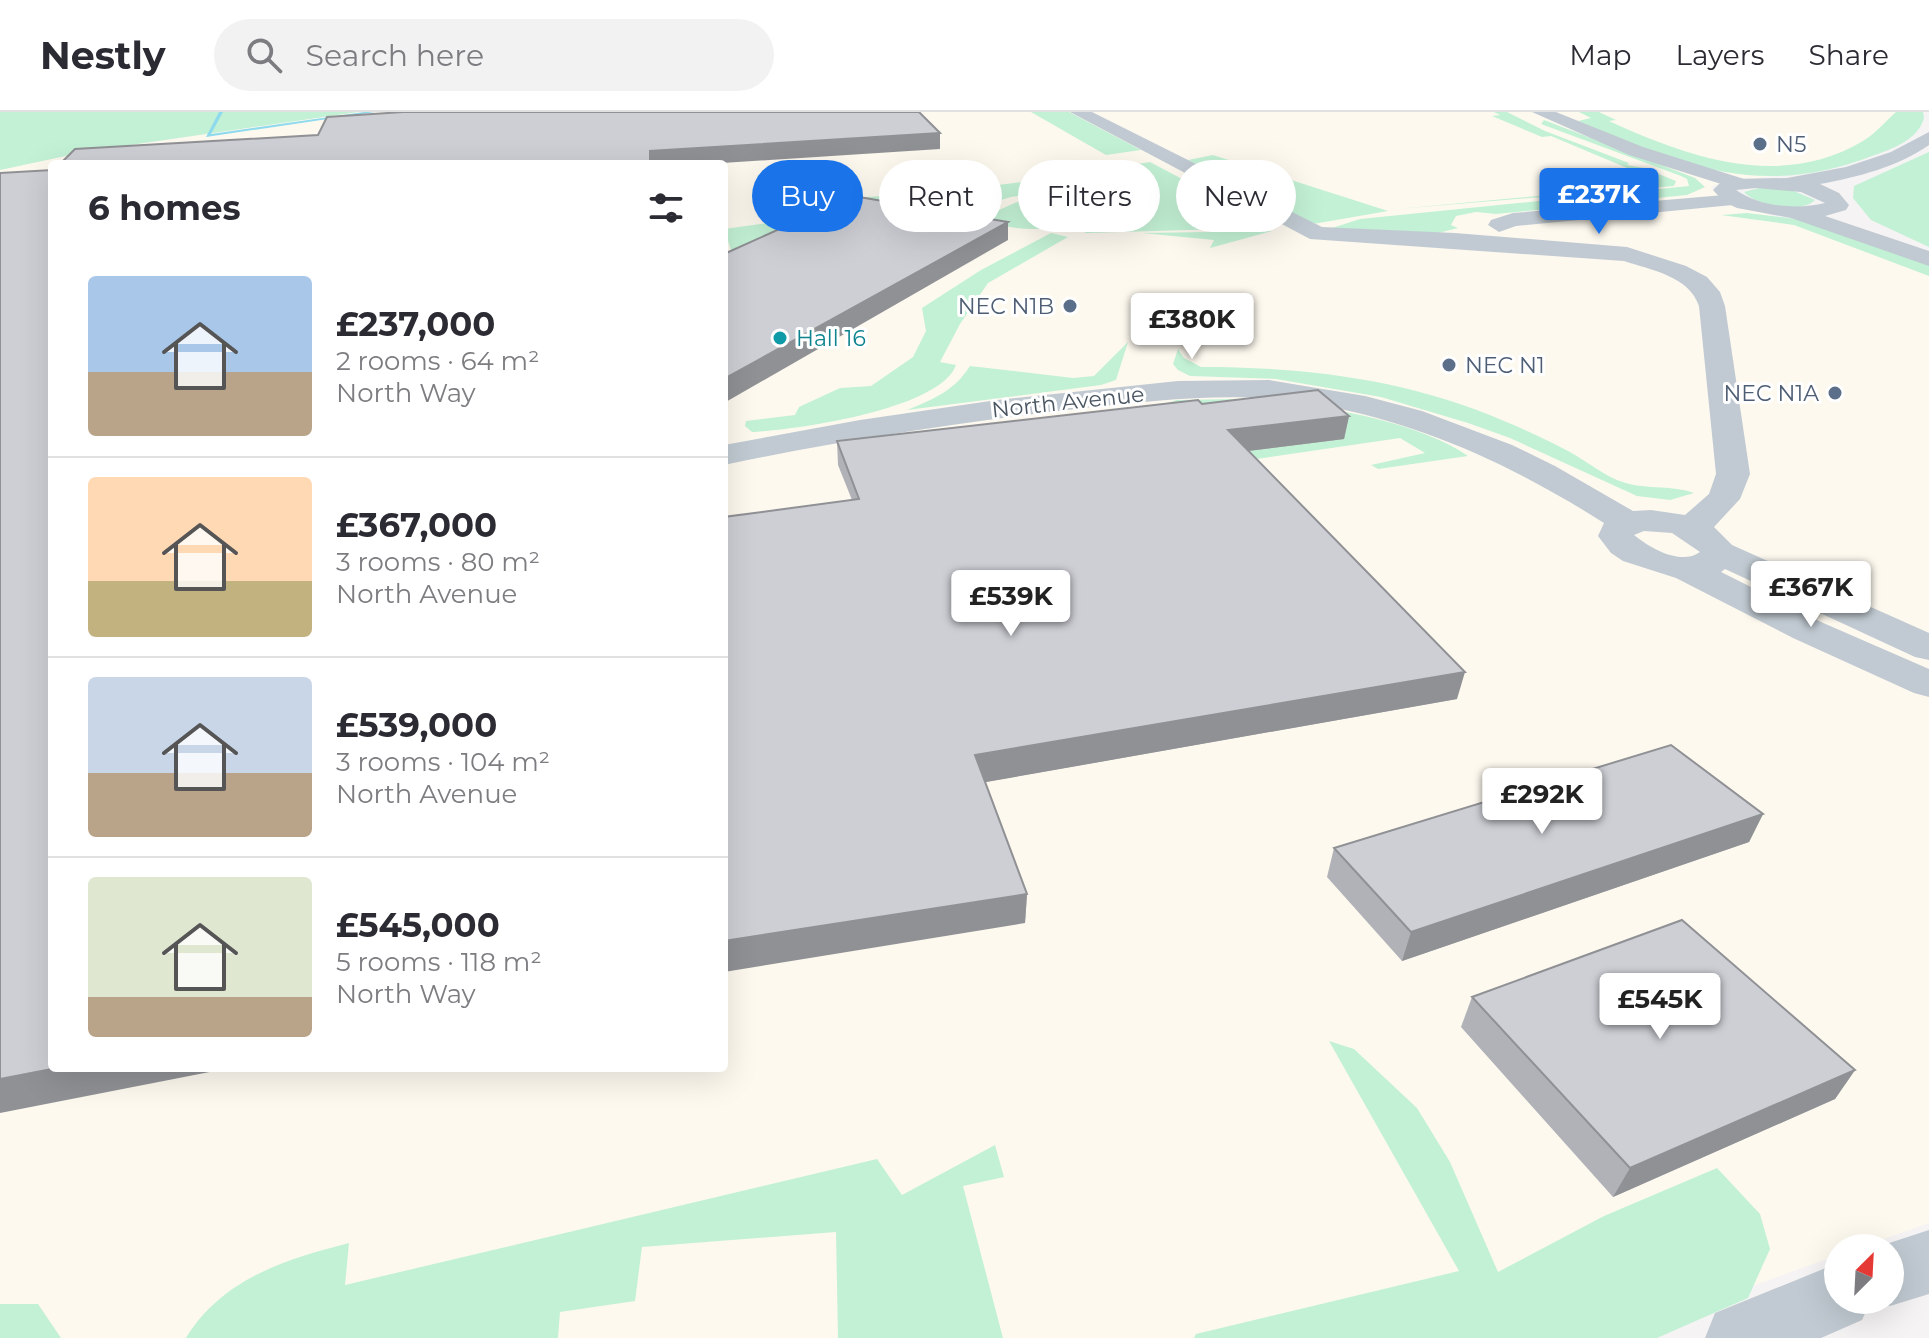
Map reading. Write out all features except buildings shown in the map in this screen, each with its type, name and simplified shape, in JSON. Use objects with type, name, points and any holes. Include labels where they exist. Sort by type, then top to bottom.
[{"type":"street","points":[[1079,112],[1318,234],[1455,240],[1627,254],[1677,271],[1698,282],[1707,292],[1712,306],[1733,474],[1731,490],[1718,507],[1697,549]]},
{"type":"street","points":[[1541,112],[1786,211],[1929,256]]},
{"type":"street","points":[[1455,240],[1513,220],[1844,176],[1901,155],[1929,137]]},
{"type":"street","points":[[1836,204],[1844,176]]},
{"type":"street","points":[[1780,184],[1821,192],[1885,234],[1929,256]]},
{"type":"street","points":[[1786,211],[1817,211],[1836,204]]},
{"type":"street","name":"North Avenue","points":[[728,454],[840,433],[1016,406],[1205,387],[1266,389],[1383,410],[1472,438],[1575,488],[1627,523],[1618,528],[1616,536],[1626,548],[1650,561],[1697,549]]},
{"type":"street","points":[[1697,549],[1929,648]]},
{"type":"street","points":[[1697,549],[1819,636],[1929,684]]},
{"type":"street","points":[[1904,1270],[1929,1262]]},
{"type":"street","points":[[1740,1338],[1824,1302]]},
{"type":"shaded area","points":[[358,112],[1913,112],[1913,126],[1784,174],[1711,188],[1723,198],[1929,274],[1929,1223],[1898,1234],[1824,1234],[1824,1260],[1608,1338],[0,1338],[0,170],[89,151]]},
{"type":"green space","points":[[0,112],[358,112],[89,151],[0,170]]},
{"type":"green space","points":[[1031,112],[1069,112],[1141,150],[1106,155]]},
{"type":"green space","points":[[1494,112],[1507,112],[1545,131],[1629,163],[1627,165],[1644,168],[1676,181],[1674,186],[1397,209],[1654,185],[1648,182],[1658,181],[1551,136],[1542,137],[1492,116],[1500,115]]},
{"type":"green space","points":[[1579,112],[1599,112],[1616,120],[1609,121],[1703,157],[1768,166],[1800,164],[1832,156],[1863,141],[1896,112],[1923,112],[1924,118],[1910,138],[1872,156],[1832,169],[1758,176],[1722,172],[1652,152],[1578,121],[1591,118]]},
{"type":"green space","points":[[1544,120],[1695,178],[1705,187],[1687,195],[1496,214],[1476,212],[1456,216],[1451,225],[1458,228],[1438,233],[1332,228],[1360,219],[1689,186],[1687,179],[1681,176],[1541,124]]},
{"type":"green space","points":[[1929,152],[1929,247],[1871,220],[1853,198],[1854,186]]},
{"type":"green space","points":[[1213,155],[1229,160],[1188,160]]},
{"type":"green space","points":[[1160,167],[1176,176],[1176,230],[1160,231]]},
{"type":"green space","points":[[1018,182],[1018,196],[1002,200],[1002,184]]},
{"type":"green space","points":[[1296,182],[1388,211],[1313,224],[1296,215]]},
{"type":"green space","points":[[1759,188],[1789,189],[1815,200],[1800,207],[1779,206],[1758,201],[1744,192]]},
{"type":"green space","points":[[879,196],[879,212],[863,211],[863,197]]},
{"type":"green space","points":[[1017,202],[1018,228],[1002,225],[1002,209]]},
{"type":"green space","points":[[1747,213],[1798,219],[1929,265],[1929,276],[1794,225],[1721,215]]},
{"type":"green space","points":[[752,225],[752,232],[794,232],[733,256],[728,228]]},
{"type":"green space","points":[[1268,232],[1210,248],[1214,240],[1142,233]]},
{"type":"green space","points":[[1051,233],[1068,237],[988,283],[960,324],[940,362],[956,365],[945,380],[924,394],[832,422],[752,432],[745,426],[746,421],[795,415],[799,407],[840,388],[871,386],[913,357],[926,331],[922,308],[981,270]]},
{"type":"green space","points":[[1128,342],[1116,380],[1101,385],[907,410],[950,388],[970,366],[1073,378],[1094,376]]},
{"type":"green space","points":[[1178,349],[1184,358],[1201,367],[1317,373],[1393,385],[1430,395],[1529,432],[1617,480],[1694,493],[1670,500],[1637,496],[1510,438],[1381,397],[1276,379],[1190,376],[1173,364]]},
{"type":"green space","points":[[1237,399],[1357,414],[1418,431],[1468,456],[1378,469],[1371,465],[1425,453],[1400,438],[1257,459],[1213,415],[1150,408],[1177,400]]},
{"type":"green space","points":[[1329,1041],[1354,1049],[1417,1108],[1450,1162],[1498,1272],[1604,1216],[1717,1168],[1760,1214],[1770,1249],[1748,1298],[1657,1338],[1194,1338],[1196,1334],[1459,1271]]},
{"type":"green space","points":[[995,1145],[1004,1177],[963,1186],[1003,1338],[838,1338],[836,1232],[642,1247],[635,1301],[560,1312],[558,1338],[186,1338],[218,1301],[257,1274],[302,1256],[349,1243],[345,1285],[877,1159],[902,1195]]},
{"type":"green space","points":[[0,1304],[38,1304],[61,1338],[0,1338]]},
{"type":"waterway","points":[[221,112],[208,136],[373,112]]},
{"type":"place","name":"N5","points":[[1760,144]]},
{"type":"place","name":"NEC N1B","points":[[1070,306]]},
{"type":"place","name":"Hall 16","points":[[780,338]]},
{"type":"place","name":"NEC N1","points":[[1449,365]]},
{"type":"place","name":"NEC N1A","points":[[1835,393]]}]
